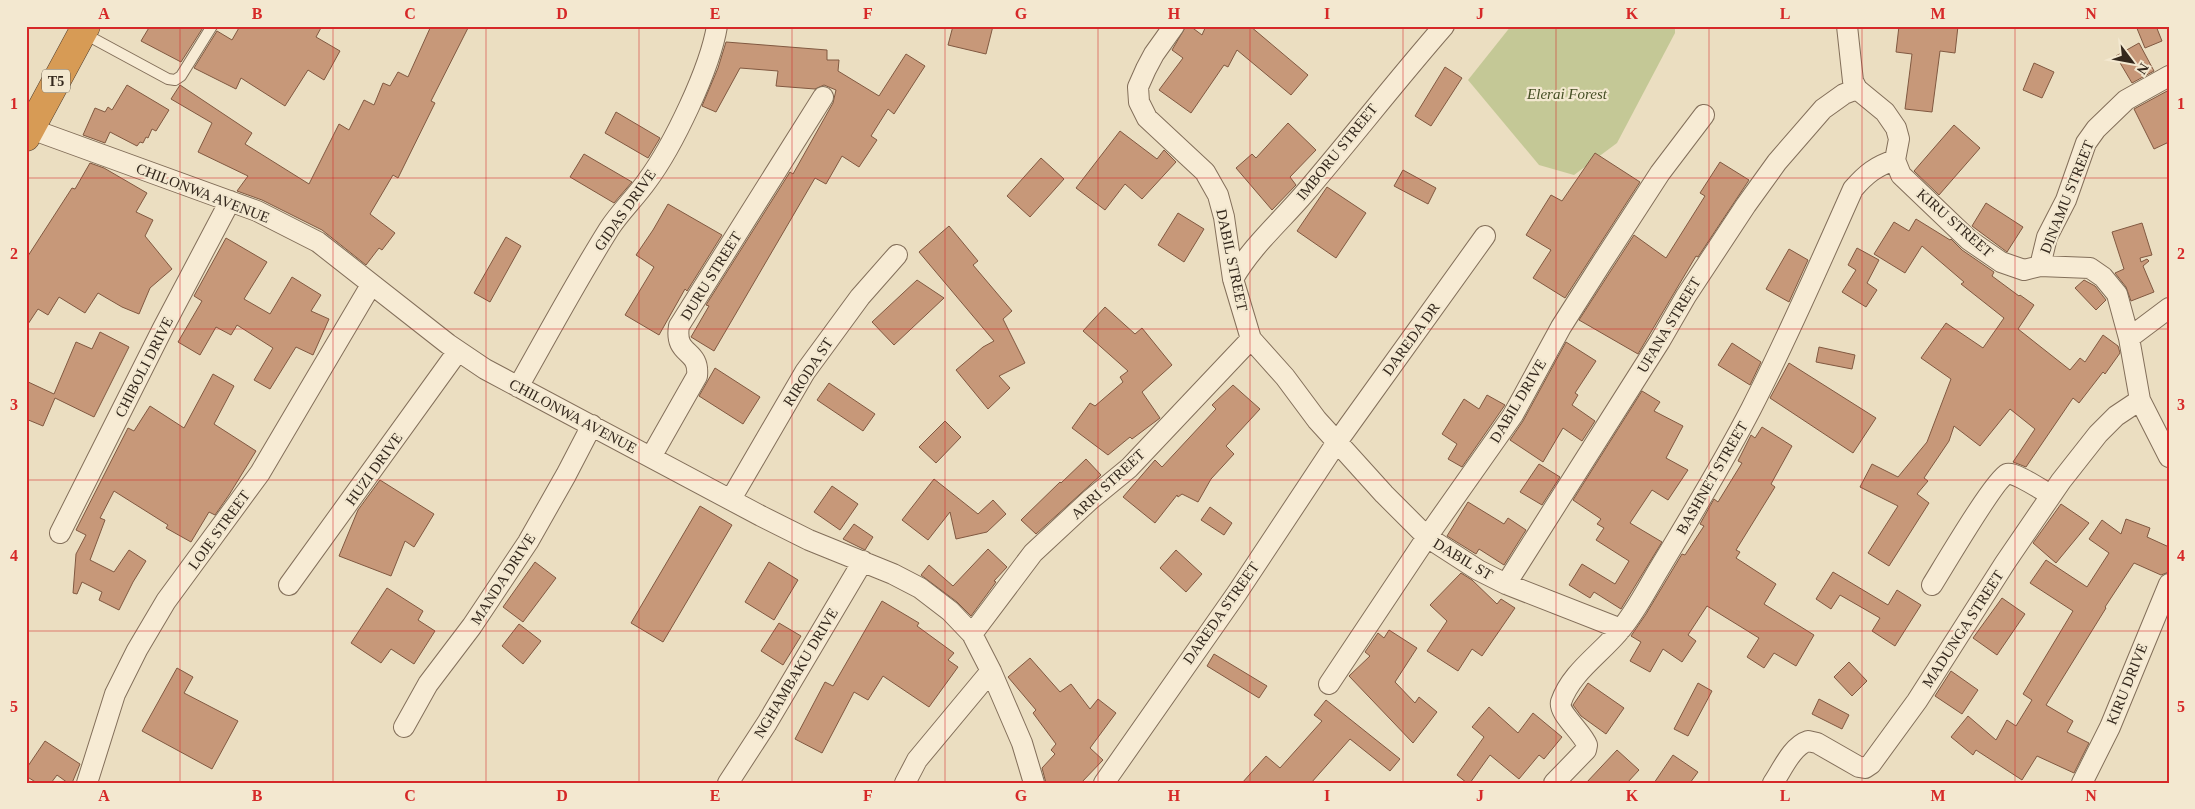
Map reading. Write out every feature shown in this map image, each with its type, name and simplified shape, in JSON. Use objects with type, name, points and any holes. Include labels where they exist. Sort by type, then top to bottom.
[{"type":"highway","name":"T5","points":[[28,133],[84,29]]},
{"type":"street","name":"GIDAS DRIVE","points":[[518,387],[610,226],[648,180],[672,138],[698,86],[714,45],[717,26]]},
{"type":"street","name":"DABIL STREET","points":[[1174,26],[1146,69],[1138,87],[1138,102],[1147,118],[1205,172],[1218,195],[1224,217],[1233,280],[1251,338],[1337,442]]},
{"type":"street","name":"IMBORU STREET","points":[[1233,280],[1244,260],[1304,194],[1393,84],[1444,26]]},
{"type":"street","points":[[1847,26],[1851,75],[1857,89],[1885,112],[1896,128],[1899,139],[1896,160]]},
{"type":"street","name":"DINAMU STREET","points":[[2040,266],[2048,237],[2066,200],[2086,142],[2126,100],[2169,76]]},
{"type":"street","name":"UFANA STREET","points":[[1506,584],[1660,341],[1686,296],[1746,205],[1823,108],[1844,94],[1857,89]]},
{"type":"street","name":"DURU STREET","points":[[651,457],[697,376],[698,365],[692,355],[681,347],[677,338],[679,326],[823,96]]},
{"type":"street","name":"DABIL DRIVE","points":[[1329,684],[1427,537],[1513,416],[1561,327],[1660,173],[1704,115]]},
{"type":"street","name":"CHILONWA AVENUE","points":[[28,133],[257,211],[318,242],[371,285],[458,351],[485,369],[761,516],[809,540],[893,574],[920,588],[950,611],[972,634],[991,671],[1022,743],[1034,783]]},
{"type":"street","name":"KIRU STREET","points":[[1896,160],[1901,175],[1969,240],[2001,262],[2024,270],[2040,266],[2090,268],[2103,277],[2117,294],[2129,338],[2140,400],[2169,457]]},
{"type":"street","name":"BASHNET STREET","points":[[1554,783],[1586,750],[1587,745],[1582,735],[1562,710],[1561,702],[1568,688],[1621,629],[1700,501],[1751,410],[1800,310],[1853,190],[1867,173],[1881,164],[1896,160]]},
{"type":"street","name":"CHIBOLI DRIVE","points":[[60,533],[162,330],[230,201]]},
{"type":"street","name":"DAREDA DR","points":[[1337,442],[1485,236]]},
{"type":"street","name":"RIRODA ST","points":[[731,499],[805,372],[860,297],[898,254]]},
{"type":"street","name":"LOJE STREET","points":[[87,783],[115,694],[137,650],[166,601],[260,473],[371,285]]},
{"type":"street","points":[[2129,338],[2169,308]]},
{"type":"street","name":"ARRI STREET","points":[[972,634],[1033,554],[1090,500],[1129,468],[1251,338]]},
{"type":"street","name":"HUZI DRIVE","points":[[289,586],[458,351]]},
{"type":"street","name":"MADUNGA STREET","points":[[1773,783],[1793,753],[1800,745],[1808,741],[1817,743],[1859,767],[1866,768],[1871,764],[1917,701],[2051,495],[2098,434],[2116,416],[2140,400]]},
{"type":"street","name":"MANDA DRIVE","points":[[404,728],[428,684],[472,626],[528,542],[592,425]]},
{"type":"street","name":"DABIL ST","points":[[1337,442],[1384,494],[1427,537],[1478,570],[1506,584],[1621,629]]},
{"type":"street","name":"DAREDA STREET","points":[[1104,783],[1236,593],[1337,442]]},
{"type":"street","points":[[1932,585],[1983,504],[2000,480],[2007,474],[2021,478],[2051,495]]},
{"type":"street","name":"NGHAMBAKU DRIVE","points":[[728,783],[863,562]]},
{"type":"street","name":"KIRU DRIVE","points":[[2082,783],[2110,727],[2169,584]]},
{"type":"street","points":[[905,783],[917,760],[991,671]]},
{"type":"lane","points":[[84,29],[168,79],[175,80],[181,76],[212,26]]},
{"type":"green space","name":"Elerai Forest","points":[[1511,26],[1675,26],[1675,33],[1617,143],[1574,175],[1539,165],[1468,80]]},
{"type":"building","points":[[150,26],[204,26],[181,62],[141,41]]},
{"type":"building","points":[[240,26],[322,26],[316,37],[340,51],[324,80],[308,70],[285,106],[241,78],[236,89],[194,68],[217,31],[232,40]]},
{"type":"building","points":[[431,26],[469,26],[431,101],[435,103],[398,178],[393,175],[370,214],[395,233],[382,250],[379,248],[366,265],[322,230],[262,200],[237,191],[248,176],[198,152],[212,123],[171,99],[180,85],[252,133],[245,144],[309,184],[339,124],[349,130],[364,100],[374,105],[383,83],[390,86],[398,72],[408,77]]},
{"type":"building","points":[[953,26],[993,26],[986,54],[948,45]]},
{"type":"building","points":[[1186,26],[1190,26],[1202,35],[1206,26],[1250,26],[1308,75],[1291,95],[1237,50],[1228,67],[1224,65],[1191,113],[1159,90],[1183,58],[1172,50]]},
{"type":"building","points":[[1899,26],[1958,26],[1955,53],[1940,51],[1932,112],[1905,109],[1912,54],[1896,52]]},
{"type":"building","points":[[2136,26],[2156,26],[2162,41],[2145,48]]},
{"type":"building","points":[[726,42],[827,50],[827,60],[839,60],[838,71],[879,96],[906,54],[925,66],[894,114],[888,109],[871,136],[877,140],[859,167],[842,156],[826,184],[815,178],[714,351],[691,337],[709,306],[706,305],[790,172],[793,174],[833,103],[836,90],[824,85],[815,89],[776,86],[778,71],[740,68],[716,112],[702,106],[718,68]]},
{"type":"building","points":[[2139,43],[2154,71],[2132,83],[2116,56]]},
{"type":"building","points":[[2034,63],[2054,72],[2042,98],[2023,90]]},
{"type":"building","points":[[1445,67],[1462,78],[1431,126],[1415,116]]},
{"type":"building","points":[[127,85],[169,110],[156,131],[152,129],[148,138],[146,137],[143,143],[140,142],[137,146],[110,132],[105,143],[83,135],[95,108],[105,112],[108,107],[112,110]]},
{"type":"building","points":[[2169,90],[2169,142],[2154,149],[2134,109]]},
{"type":"building","points":[[616,112],[660,138],[648,158],[605,133]]},
{"type":"building","points":[[1288,123],[1316,150],[1290,177],[1296,185],[1272,210],[1236,168],[1252,154],[1256,158]]},
{"type":"building","points":[[1954,125],[1980,148],[1939,195],[1914,171]]},
{"type":"building","points":[[1120,131],[1157,159],[1164,150],[1176,162],[1142,199],[1125,184],[1105,210],[1076,188]]},
{"type":"building","points":[[1595,153],[1640,182],[1565,298],[1533,278],[1551,250],[1526,235],[1551,195],[1562,201]]},
{"type":"building","points":[[584,154],[632,182],[614,203],[570,177]]},
{"type":"building","points":[[1041,158],[1064,179],[1030,217],[1007,196]]},
{"type":"building","points":[[1720,162],[1749,180],[1698,257],[1696,256],[1638,354],[1579,320],[1634,235],[1666,258],[1705,196],[1700,193]]},
{"type":"building","points":[[90,163],[104,168],[147,193],[136,212],[153,220],[145,236],[172,269],[150,288],[139,314],[122,307],[98,293],[85,313],[59,297],[48,315],[38,309],[26,327],[26,259],[72,188],[75,189]]},
{"type":"building","points":[[1403,170],[1436,188],[1428,204],[1394,186]]},
{"type":"building","points":[[1327,187],[1366,213],[1336,258],[1297,231]]},
{"type":"building","points":[[1986,203],[2023,227],[2007,252],[1972,226]]},
{"type":"building","points":[[668,204],[722,235],[687,291],[685,289],[659,335],[625,315],[654,267],[636,255]]},
{"type":"building","points":[[1178,213],[1204,229],[1184,262],[1158,245]]},
{"type":"building","points":[[1916,219],[1951,239],[1962,250],[1994,272],[1992,276],[2034,305],[2018,329],[2070,370],[2080,358],[2085,362],[2103,335],[2118,346],[2120,353],[2105,374],[2103,372],[2079,403],[2073,398],[2026,467],[2013,462],[2035,429],[2010,409],[1980,446],[1954,426],[1949,441],[1924,478],[1928,481],[1917,494],[1929,503],[1889,566],[1868,553],[1898,506],[1860,487],[1872,464],[1898,477],[1927,442],[1951,379],[1921,358],[1946,323],[1983,348],[2004,318],[1961,284],[1964,282],[1922,246],[1905,273],[1874,254],[1894,222],[1909,231]]},
{"type":"building","points":[[2142,223],[2152,255],[2140,258],[2141,262],[2147,259],[2149,261],[2143,266],[2154,292],[2131,301],[2126,287],[2115,273],[2124,269],[2112,232]]},
{"type":"building","points":[[949,226],[978,261],[973,265],[1012,311],[1003,319],[1025,363],[999,376],[1010,388],[988,409],[956,370],[983,347],[994,341],[919,252]]},
{"type":"building","points":[[506,237],[521,246],[490,302],[474,293]]},
{"type":"building","points":[[226,238],[267,262],[244,299],[270,314],[292,277],[321,295],[311,311],[329,319],[313,355],[296,347],[270,389],[254,380],[273,348],[237,325],[231,335],[216,327],[200,355],[178,342],[202,301],[194,296]]},
{"type":"building","points":[[1857,248],[1879,260],[1867,283],[1877,290],[1866,307],[1842,292],[1856,270],[1848,265]]},
{"type":"building","points":[[1789,249],[1808,260],[1789,302],[1766,289]]},
{"type":"building","points":[[917,280],[944,298],[894,345],[872,322]]},
{"type":"building","points":[[2084,280],[2095,286],[2106,300],[2096,310],[2075,288]]},
{"type":"building","points":[[1105,307],[1135,334],[1142,328],[1172,365],[1142,392],[1160,418],[1132,439],[1130,437],[1108,455],[1072,428],[1090,403],[1095,406],[1123,382],[1120,377],[1128,371],[1083,331]]},
{"type":"building","points":[[100,332],[129,347],[94,417],[55,398],[43,426],[26,419],[26,381],[54,394],[76,342],[92,349]]},
{"type":"building","points":[[1566,342],[1596,361],[1575,393],[1578,395],[1572,405],[1595,421],[1582,441],[1563,428],[1543,462],[1510,440],[1523,421]]},
{"type":"building","points":[[1732,343],[1761,362],[1750,385],[1718,365]]},
{"type":"building","points":[[1819,347],[1855,355],[1852,369],[1816,362]]},
{"type":"building","points":[[1789,363],[1876,418],[1853,453],[1770,398]]},
{"type":"building","points":[[715,368],[760,397],[743,424],[699,396]]},
{"type":"building","points":[[213,374],[234,386],[214,424],[256,451],[229,495],[215,515],[209,512],[191,542],[166,528],[168,525],[114,491],[100,518],[105,520],[90,560],[114,572],[129,550],[146,561],[119,610],[99,600],[102,592],[82,582],[77,594],[73,593],[76,554],[86,535],[76,530],[128,428],[134,431],[150,406],[184,428]]},
{"type":"building","points":[[829,383],[875,414],[863,431],[817,400]]},
{"type":"building","points":[[1233,385],[1260,409],[1226,446],[1234,454],[1211,479],[1198,502],[1182,494],[1178,497],[1177,495],[1155,523],[1123,497],[1155,460],[1162,467],[1216,409],[1212,405]]},
{"type":"building","points":[[1642,391],[1660,402],[1654,411],[1683,426],[1666,458],[1688,470],[1668,500],[1652,490],[1630,523],[1662,542],[1621,609],[1594,592],[1590,598],[1569,585],[1582,564],[1615,584],[1629,561],[1596,540],[1604,528],[1597,524],[1601,519],[1573,500]]},
{"type":"building","points":[[1487,395],[1505,405],[1462,467],[1448,459],[1457,444],[1442,434],[1464,399],[1479,409]]},
{"type":"building","points":[[945,421],[961,437],[936,463],[919,447]]},
{"type":"building","points":[[1762,427],[1792,446],[1771,484],[1775,487],[1736,550],[1740,552],[1736,558],[1776,584],[1764,604],[1814,635],[1796,666],[1774,653],[1764,668],[1747,657],[1759,638],[1707,606],[1688,635],[1696,641],[1682,662],[1663,649],[1650,672],[1630,661],[1641,642],[1631,636],[1682,554],[1685,555],[1704,526],[1700,524],[1714,499],[1718,502],[1742,463],[1738,461],[1751,435],[1755,438]]},
{"type":"building","points":[[1086,459],[1101,475],[1036,534],[1021,520]]},
{"type":"building","points":[[1539,464],[1560,477],[1542,505],[1520,492]]},
{"type":"building","points":[[934,479],[978,514],[993,500],[1006,514],[987,532],[956,539],[950,512],[928,540],[902,520]]},
{"type":"building","points":[[380,480],[434,514],[414,547],[405,541],[391,576],[339,556],[358,510]]},
{"type":"building","points":[[832,486],[858,504],[840,530],[814,512]]},
{"type":"building","points":[[1468,502],[1504,524],[1508,518],[1526,530],[1504,565],[1479,549],[1476,554],[1447,536]]},
{"type":"building","points":[[2061,504],[2089,523],[2056,563],[2033,543]]},
{"type":"building","points":[[700,506],[732,525],[663,642],[631,623]]},
{"type":"building","points":[[1210,507],[1232,523],[1224,535],[1201,520]]},
{"type":"building","points":[[2126,519],[2150,528],[2147,537],[2169,547],[2169,572],[2161,575],[2134,563],[2046,705],[2073,721],[2067,732],[2089,743],[2074,773],[2037,756],[2022,780],[1976,750],[1973,755],[1951,737],[1968,716],[1996,740],[2007,720],[2016,726],[2032,700],[2023,694],[2073,611],[2030,583],[2046,560],[2087,587],[2109,553],[2089,539],[2102,520],[2121,534]]},
{"type":"building","points":[[854,524],[873,537],[865,550],[843,539]]},
{"type":"building","points":[[988,549],[1007,567],[994,581],[996,582],[971,616],[957,602],[921,575],[929,565],[953,586]]},
{"type":"building","points":[[1176,550],[1202,574],[1186,592],[1160,568]]},
{"type":"building","points":[[535,562],[556,578],[523,622],[503,607]]},
{"type":"building","points":[[769,562],[798,580],[774,620],[745,602]]},
{"type":"building","points":[[1833,572],[1888,605],[1897,590],[1921,605],[1895,646],[1872,631],[1880,618],[1840,595],[1831,609],[1816,599]]},
{"type":"building","points":[[1461,573],[1472,580],[1497,604],[1501,599],[1515,608],[1482,656],[1472,649],[1458,671],[1427,651],[1447,621],[1430,605]]},
{"type":"building","points":[[387,588],[423,611],[418,620],[435,631],[414,664],[391,649],[381,663],[351,643]]},
{"type":"building","points":[[2002,598],[2025,614],[1997,655],[1973,638]]},
{"type":"building","points":[[882,601],[919,623],[917,626],[954,653],[948,660],[958,667],[929,707],[883,676],[868,700],[854,692],[822,753],[795,739],[825,682],[833,686]]},
{"type":"building","points":[[779,623],[801,636],[783,665],[761,651]]},
{"type":"building","points":[[519,624],[541,641],[523,664],[502,646]]},
{"type":"building","points":[[1389,630],[1417,648],[1395,682],[1415,703],[1419,697],[1437,712],[1413,743],[1349,676],[1370,656],[1365,652],[1378,633],[1384,638]]},
{"type":"building","points":[[1214,654],[1267,686],[1259,698],[1207,666]]},
{"type":"building","points":[[1030,658],[1060,692],[1071,684],[1090,709],[1098,699],[1116,713],[1090,748],[1103,760],[1081,783],[1046,783],[1042,768],[1055,754],[1051,750],[1056,744],[1033,713],[1036,710],[1008,677]]},
{"type":"building","points":[[1849,662],[1867,681],[1852,696],[1834,677]]},
{"type":"building","points":[[177,668],[193,677],[184,693],[238,721],[212,769],[142,731]]},
{"type":"building","points":[[1951,671],[1978,690],[1962,714],[1935,696]]},
{"type":"building","points":[[1588,683],[1624,708],[1606,734],[1581,716],[1573,705]]},
{"type":"building","points":[[1698,683],[1712,691],[1688,736],[1674,729]]},
{"type":"building","points":[[1819,699],[1849,715],[1842,729],[1812,714]]},
{"type":"building","points":[[1326,700],[1400,759],[1390,771],[1350,739],[1311,783],[1242,783],[1266,756],[1280,768],[1322,721],[1314,715]]},
{"type":"building","points":[[1489,707],[1518,733],[1533,713],[1562,737],[1544,759],[1539,755],[1519,779],[1490,755],[1470,783],[1467,783],[1457,775],[1484,737],[1472,727]]},
{"type":"building","points":[[45,741],[80,764],[72,783],[68,783],[57,775],[51,783],[37,783],[26,776],[26,769]]},
{"type":"building","points":[[1617,750],[1639,770],[1627,783],[1586,783]]},
{"type":"building","points":[[1673,755],[1698,772],[1690,783],[1654,783]]}]
